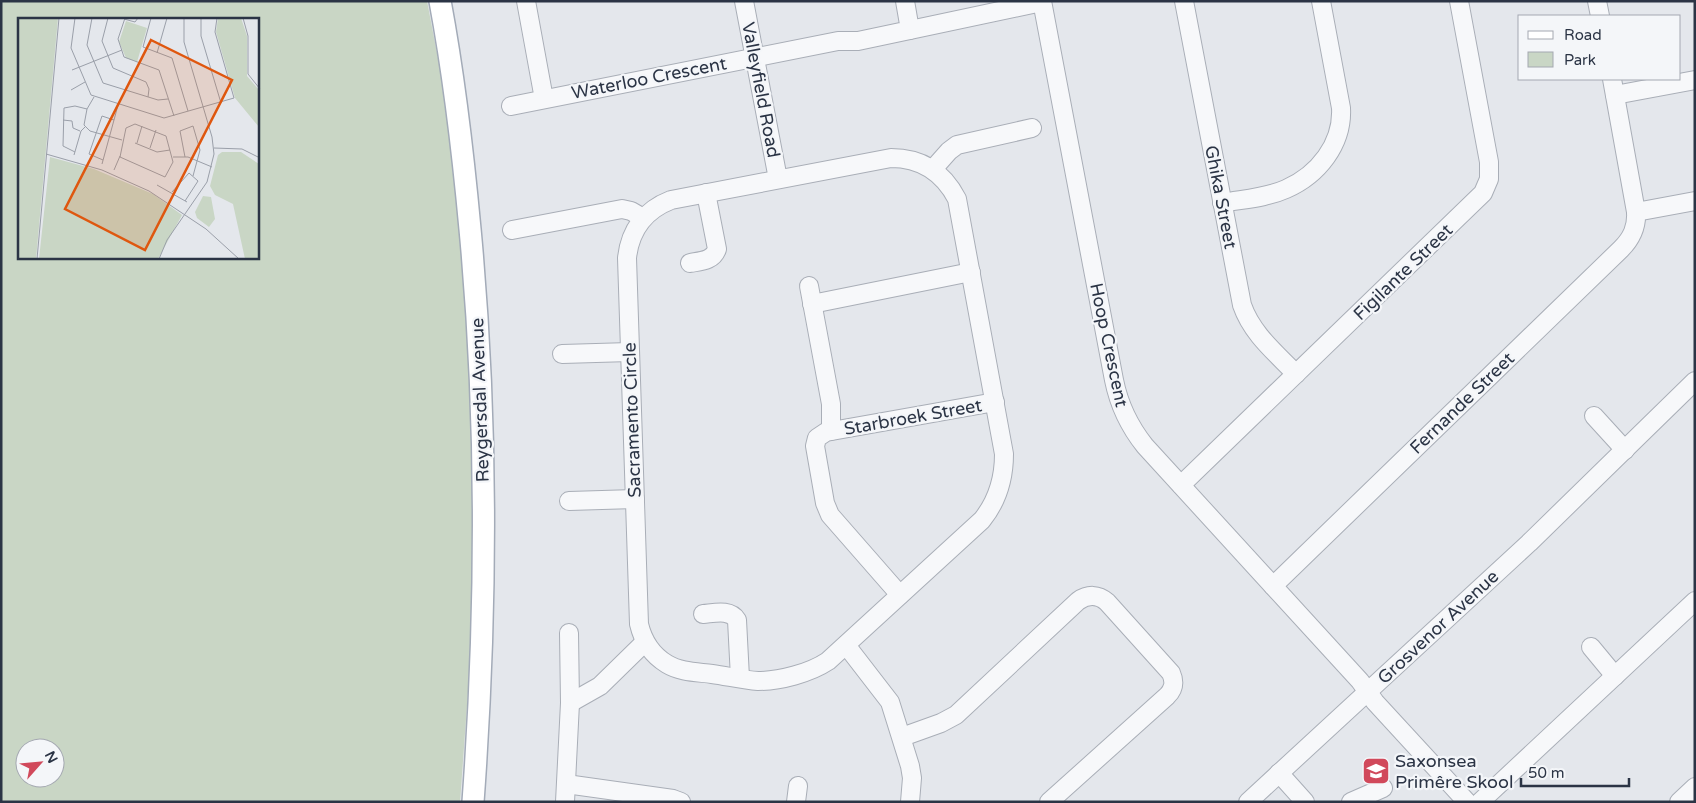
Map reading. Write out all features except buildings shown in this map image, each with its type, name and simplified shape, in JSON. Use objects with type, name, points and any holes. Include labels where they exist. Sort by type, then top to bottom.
[{"type":"main road","name":"Reygersdal Avenue","points":[[440,1],[452,76],[464,174],[480,368],[484,477],[484,596],[474,802]]},
{"type":"street","points":[[526,1],[544,99]]},
{"type":"street","name":"Valleyfield Road","points":[[744,1],[778,179]]},
{"type":"street","points":[[905,1],[910,30]]},
{"type":"street","name":"Waterloo Crescent","points":[[511,106],[838,41],[858,41],[1042,1]]},
{"type":"street","name":"Hoop Crescent","points":[[1042,1],[1116,392],[1125,415],[1137,436],[1467,802]]},
{"type":"street","name":"Ghika Street","points":[[1184,1],[1239,296],[1244,314],[1256,333],[1296,374]]},
{"type":"street","points":[[1222,203],[1273,193],[1290,186],[1305,177],[1326,158],[1335,143],[1340,126],[1341,108],[1321,1]]},
{"type":"street","name":"Figilante Street","points":[[1181,485],[1478,199],[1486,186],[1490,170],[1489,162],[1459,1]]},
{"type":"street","points":[[1597,1],[1600,15]]},
{"type":"street","points":[[1613,87],[1695,80]]},
{"type":"street","name":"Fernande Street","points":[[1273,586],[1627,244],[1637,222],[1613,87]]},
{"type":"street","points":[[933,169],[957,145],[1032,128]]},
{"type":"street","name":"Sacramento Circle","points":[[891,158],[913,160],[933,169],[947,182],[956,199],[971,272],[996,402],[1004,454],[1004,467],[995,501],[982,520],[828,661],[807,672],[758,681],[678,669],[669,665],[655,655],[645,642],[639,624],[627,258],[632,237],[643,218],[661,204],[672,200],[778,179],[891,158]]},
{"type":"street","points":[[690,263],[709,259],[717,249],[706,193]]},
{"type":"street","points":[[1636,212],[1695,201]]},
{"type":"street","points":[[512,230],[622,209],[631,211],[643,218]]},
{"type":"street","points":[[812,304],[971,272]]},
{"type":"street","points":[[808,286],[831,404],[831,431],[819,435],[815,442],[827,509],[834,520],[900,595]]},
{"type":"street","points":[[562,354],[630,352]]},
{"type":"street","name":"Grosvenor Avenue","points":[[1248,802],[1529,543],[1695,381]]},
{"type":"street","name":"Starbroek Street","points":[[831,431],[996,402]]},
{"type":"street","points":[[1594,416],[1625,450]]},
{"type":"street","points":[[569,501],[635,499]]},
{"type":"street","points":[[902,737],[941,723],[956,715],[1078,601],[1088,596],[1098,596],[1107,602],[1171,673],[1173,688],[1167,696],[1049,802]]},
{"type":"street","points":[[1480,802],[1615,676],[1692,610]]},
{"type":"street","points":[[703,614],[728,612],[735,616],[737,620],[740,678]]},
{"type":"street","points":[[564,802],[570,703],[569,633]]},
{"type":"street","points":[[570,703],[600,686],[645,642]]},
{"type":"street","points":[[846,644],[890,702],[910,766],[912,778],[910,802]]},
{"type":"street","points":[[1591,647],[1615,676]]},
{"type":"street","points":[[1279,773],[1305,802]]},
{"type":"street","points":[[566,784],[673,799],[681,802]]},
{"type":"street","points":[[1679,802],[1695,787]]},
{"type":"street","points":[[1351,802],[1383,788]]},
{"type":"green space","points":[[1,1],[427,1],[440,69],[465,279],[472,410],[472,637],[460,802],[1,802]]},
{"type":"place","name":"Saxonsea Primêre Skool","points":[[1376,771]]}]
